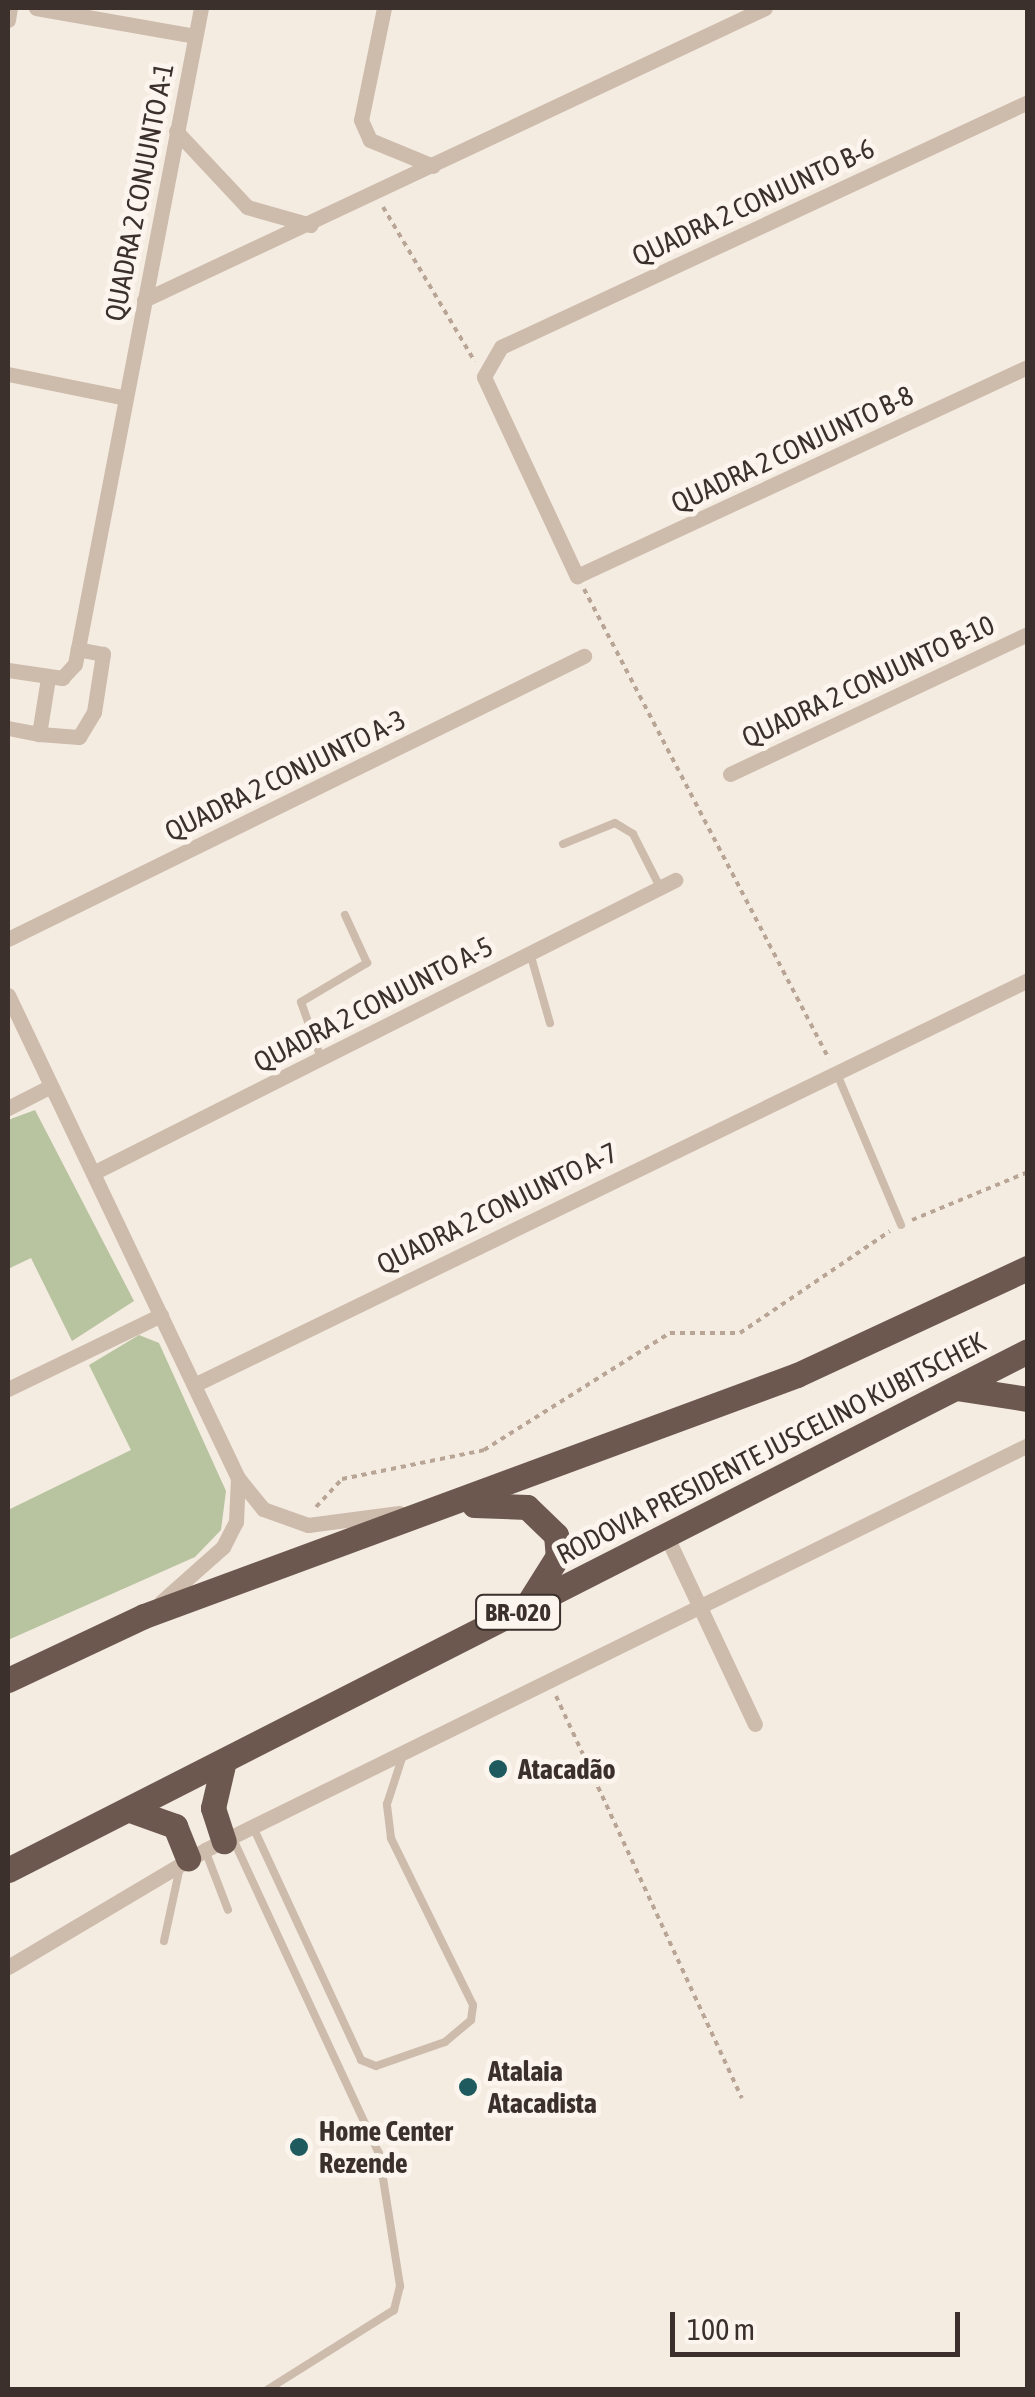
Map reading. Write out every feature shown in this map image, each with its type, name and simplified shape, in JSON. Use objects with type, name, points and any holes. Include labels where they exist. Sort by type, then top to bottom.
[{"type":"highway","name":"RODOVIA PRESIDENTE JUSCELINO KUBITSCHEK","points":[[8,1680],[144,1616],[462,1504],[797,1375],[1028,1268]]},
{"type":"highway","name":"RODOVIA PRESIDENTE JUSCELINO KUBITSCHEK","points":[[8,1870],[223,1766],[665,1533],[1028,1351]]},
{"type":"highway","points":[[951,1388],[1028,1399]]},
{"type":"highway","points":[[462,1504],[526,1507],[556,1534],[550,1576],[523,1610]]},
{"type":"highway","points":[[130,1810],[175,1826],[206,1850],[223,1766]]},
{"type":"street","points":[[8,20],[10,8]]},
{"type":"street","name":"QUADRA 2 CONJUNTO A-1","points":[[36,8],[195,36],[77,649]]},
{"type":"street","points":[[195,36],[201,8]]},
{"type":"street","points":[[384,8],[361,120],[370,140],[433,166]]},
{"type":"street","points":[[144,300],[765,8]]},
{"type":"street","name":"QUADRA 2 CONJUNTO B-6","points":[[484,377],[500,347],[1028,102]]},
{"type":"street","points":[[176,131],[247,207],[310,225]]},
{"type":"street","name":"QUADRA 2 CONJUNTO B-8","points":[[577,576],[1028,368]]},
{"type":"street","points":[[8,374],[126,398]]},
{"type":"street","points":[[484,377],[577,576]]},
{"type":"street","name":"QUADRA 2 CONJUNTO B-10","points":[[730,774],[1028,634]]},
{"type":"street","points":[[8,670],[48,678],[70,673],[77,649],[103,654],[89,726],[78,737],[8,728]]},
{"type":"street","name":"QUADRA 2 CONJUNTO A-3","points":[[8,939],[584,656]]},
{"type":"street","points":[[39,734],[48,678]]},
{"type":"street","name":"QUADRA 2 CONJUNTO A-5","points":[[93,1173],[668,884]]},
{"type":"street","name":"QUADRA 2 CONJUNTO A-7","points":[[194,1385],[828,1073],[1028,980]]},
{"type":"street","points":[[8,994],[238,1478],[263,1510],[297,1521],[462,1504]]},
{"type":"street","points":[[8,1108],[51,1086]]},
{"type":"street","points":[[8,1389],[161,1315]]},
{"type":"street","points":[[8,1967],[252,1826],[701,1602],[1028,1445]]},
{"type":"street","points":[[144,1616],[224,1547],[236,1522],[238,1478]]},
{"type":"street","points":[[665,1533],[701,1602],[755,1724]]},
{"type":"lane","points":[[563,844],[614,823],[634,834],[668,884]]},
{"type":"lane","points":[[321,1058],[301,1002],[366,963],[345,915]]},
{"type":"lane","points":[[530,953],[550,1023]]},
{"type":"lane","points":[[828,1073],[901,1225]]},
{"type":"lane","points":[[252,1826],[361,2060],[376,2066],[445,2042],[471,2020],[472,2004],[391,1838],[388,1804],[404,1750]]},
{"type":"lane","points":[[206,1850],[228,1910]]},
{"type":"lane","points":[[164,1941],[206,1850]]},
{"type":"lane","points":[[206,1850],[379,2153],[400,2286],[394,2310],[267,2390]]},
{"type":"path","points":[[376,194],[484,377]]},
{"type":"path","points":[[577,576],[828,1073]]},
{"type":"path","points":[[297,1521],[342,1479],[484,1450],[670,1333],[740,1333],[901,1225],[1028,1172]]},
{"type":"path","points":[[548,1678],[742,2098]]},
{"type":"green space","points":[[35,1110],[134,1301],[72,1341],[31,1258],[8,1269],[8,1120]]},
{"type":"green space","points":[[139,1335],[159,1343],[226,1491],[221,1530],[195,1557],[8,1640],[8,1510],[131,1450],[89,1365]]},
{"type":"place","name":"Atacadão","points":[[498,1769]]},
{"type":"place","name":"Atalaia Atacadista","points":[[468,2087]]},
{"type":"place","name":"Home Center Rezende","points":[[299,2147]]}]
